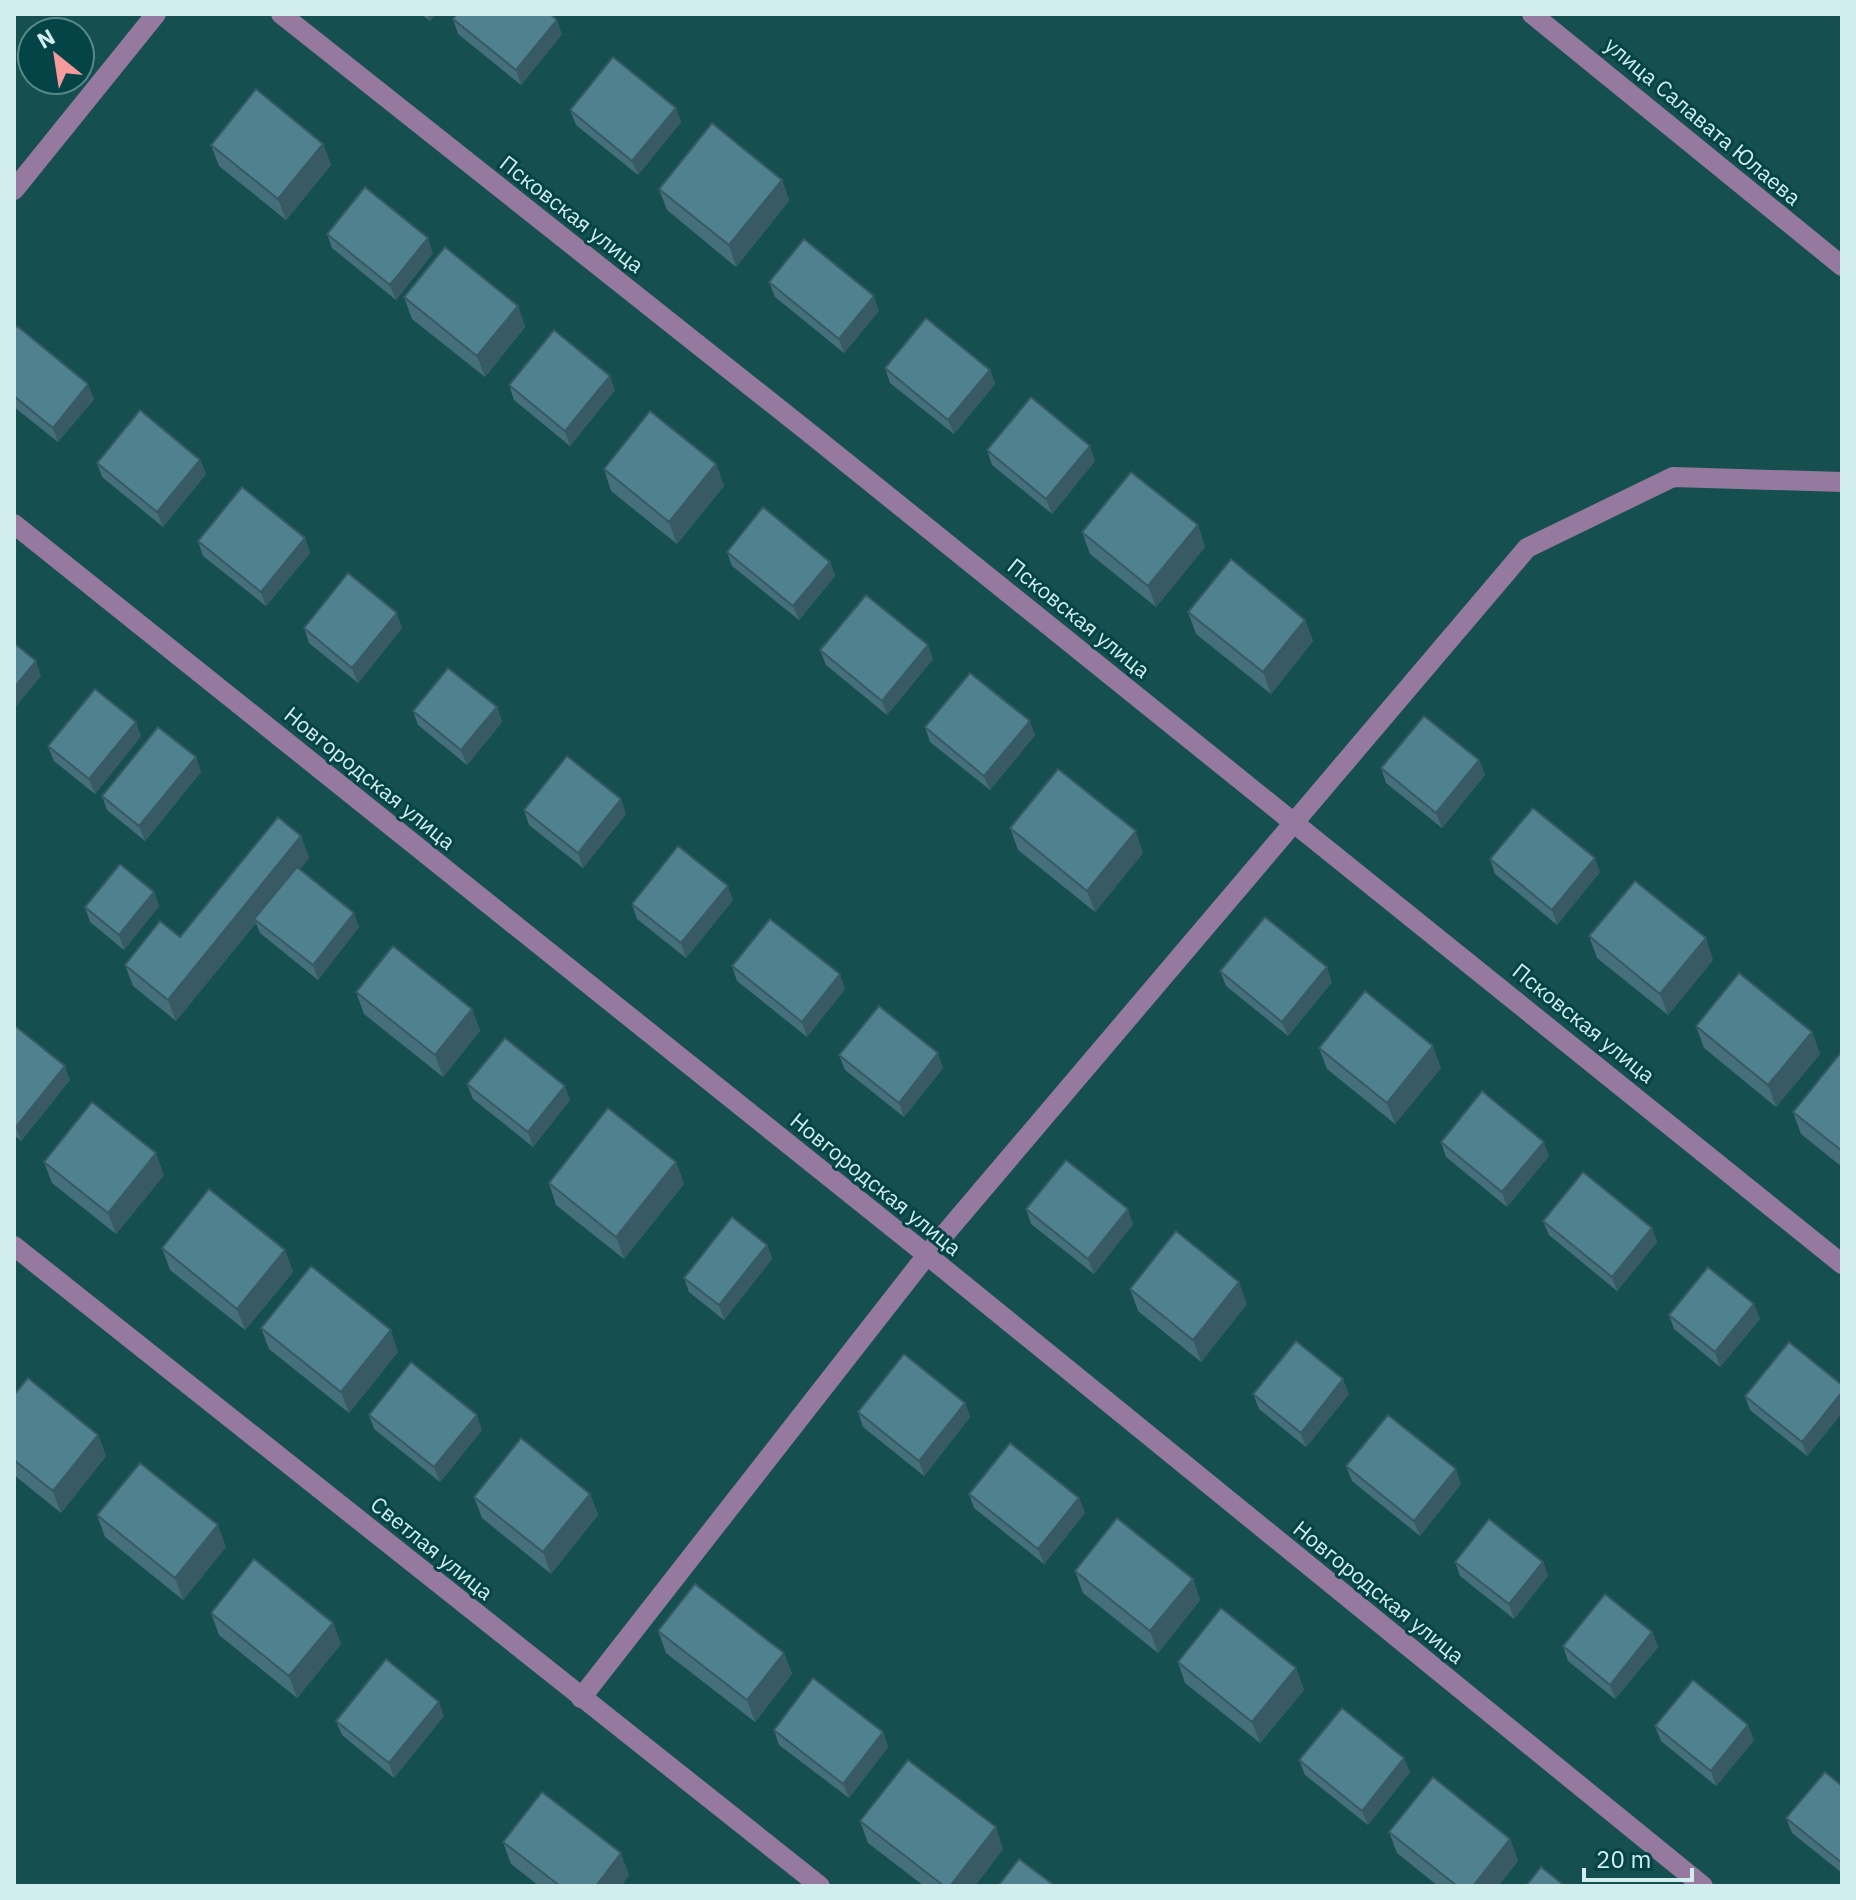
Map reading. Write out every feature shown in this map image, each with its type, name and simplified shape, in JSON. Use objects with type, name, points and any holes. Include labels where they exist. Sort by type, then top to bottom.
[{"type":"street","points":[[14,190],[156,14]]},
{"type":"street","name":"Псковская улица","points":[[281,14],[1295,822],[1842,1264]]},
{"type":"street","name":"улица Салавата Юлаева","points":[[1532,14],[1654,109],[1842,266]]},
{"type":"street","points":[[581,1698],[927,1255],[1527,548],[1673,477],[1842,482]]},
{"type":"street","name":"Новгородская улица","points":[[14,524],[927,1255],[1703,1886]]},
{"type":"street","name":"Светлая улица","points":[[14,1246],[820,1886]]},
{"type":"building","points":[[457,14],[550,14],[557,20],[516,70],[453,19]]},
{"type":"building","points":[[613,57],[676,108],[632,161],[570,110]]},
{"type":"building","points":[[256,89],[323,144],[278,199],[211,145]]},
{"type":"building","points":[[712,123],[782,180],[729,245],[659,189]]},
{"type":"building","points":[[365,187],[428,238],[390,285],[327,234]]},
{"type":"building","points":[[804,239],[874,296],[839,339],[769,282]]},
{"type":"building","points":[[445,247],[518,306],[477,356],[404,297]]},
{"type":"building","points":[[926,318],[990,370],[948,420],[885,368]]},
{"type":"building","points":[[17,326],[88,384],[53,428],[14,396],[14,330]]},
{"type":"building","points":[[554,330],[610,376],[565,431],[509,385]]},
{"type":"building","points":[[1031,397],[1090,446],[1046,499],[987,450]]},
{"type":"building","points":[[140,410],[200,460],[157,512],[97,463]]},
{"type":"building","points":[[650,411],[716,464],[669,522],[604,469]]},
{"type":"building","points":[[1131,472],[1198,525],[1148,586],[1082,532]]},
{"type":"building","points":[[242,487],[305,538],[261,592],[198,541]]},
{"type":"building","points":[[763,507],[830,562],[793,606],[727,552]]},
{"type":"building","points":[[1231,559],[1305,620],[1263,672],[1188,612]]},
{"type":"building","points":[[348,573],[397,613],[352,668],[304,628]]},
{"type":"building","points":[[866,595],[928,645],[882,701],[820,650]]},
{"type":"building","points":[[14,643],[36,661],[14,688]]},
{"type":"building","points":[[448,668],[497,707],[461,750],[413,711]]},
{"type":"building","points":[[970,673],[1030,721],[984,776],[925,727]]},
{"type":"building","points":[[95,689],[136,722],[89,779],[48,746]]},
{"type":"building","points":[[1424,716],[1479,760],[1436,813],[1381,768]]},
{"type":"building","points":[[158,727],[196,757],[139,826],[102,796]]},
{"type":"building","points":[[567,756],[621,799],[578,853],[524,810]]},
{"type":"building","points":[[1058,769],[1136,831],[1087,891],[1010,828]]},
{"type":"building","points":[[1533,808],[1595,858],[1552,910],[1490,859]]},
{"type":"building","points":[[278,817],[301,836],[168,1000],[125,965],[160,921],[180,937]]},
{"type":"building","points":[[678,846],[728,886],[681,943],[632,904]]},
{"type":"building","points":[[120,864],[154,892],[119,935],[85,907]]},
{"type":"building","points":[[297,867],[354,913],[313,965],[254,919]]},
{"type":"building","points":[[1635,881],[1706,938],[1660,994],[1589,936]]},
{"type":"building","points":[[1265,917],[1327,967],[1282,1022],[1220,971]]},
{"type":"building","points":[[770,919],[840,974],[802,1022],[732,966]]},
{"type":"building","points":[[393,946],[472,1009],[435,1055],[356,992]]},
{"type":"building","points":[[1739,973],[1812,1032],[1768,1085],[1696,1026]]},
{"type":"building","points":[[1365,991],[1433,1046],[1387,1103],[1319,1048]]},
{"type":"building","points":[[879,1006],[938,1053],[899,1103],[839,1055]]},
{"type":"building","points":[[14,1025],[65,1066],[16,1127],[14,1125]]},
{"type":"building","points":[[505,1038],[565,1086],[528,1132],[467,1084]]},
{"type":"building","points":[[1842,1051],[1842,1151],[1793,1112]]},
{"type":"building","points":[[1482,1091],[1544,1142],[1502,1192],[1441,1142]]},
{"type":"building","points":[[92,1102],[156,1153],[108,1213],[44,1162]]},
{"type":"building","points":[[608,1108],[676,1162],[616,1237],[549,1183]]},
{"type":"building","points":[[1066,1160],[1128,1209],[1088,1259],[1026,1209]]},
{"type":"building","points":[[1583,1172],[1652,1228],[1612,1277],[1543,1221]]},
{"type":"building","points":[[209,1189],[285,1250],[237,1309],[162,1248]]},
{"type":"building","points":[[732,1217],[767,1245],[719,1305],[684,1278]]},
{"type":"building","points":[[1176,1231],[1239,1282],[1193,1340],[1130,1289]]},
{"type":"building","points":[[311,1266],[391,1330],[341,1392],[261,1328]]},
{"type":"building","points":[[1708,1267],[1754,1304],[1715,1352],[1669,1315]]},
{"type":"building","points":[[1296,1341],[1343,1379],[1301,1433],[1253,1394]]},
{"type":"building","points":[[1789,1342],[1842,1385],[1842,1392],[1802,1442],[1745,1396]]},
{"type":"building","points":[[904,1354],[965,1403],[919,1461],[858,1412]]},
{"type":"building","points":[[411,1362],[477,1415],[434,1467],[369,1415]]},
{"type":"building","points":[[28,1378],[98,1435],[53,1491],[14,1460],[14,1395]]},
{"type":"building","points":[[1388,1415],[1456,1469],[1414,1521],[1346,1466]]},
{"type":"building","points":[[521,1438],[590,1494],[543,1552],[474,1497]]},
{"type":"building","points":[[1010,1443],[1079,1498],[1038,1549],[969,1494]]},
{"type":"building","points":[[140,1463],[218,1525],[175,1578],[97,1515]]},
{"type":"building","points":[[1117,1518],[1193,1579],[1150,1631],[1075,1571]]},
{"type":"building","points":[[1489,1519],[1543,1562],[1509,1604],[1455,1562]]},
{"type":"building","points":[[254,1559],[333,1623],[289,1676],[211,1613]]},
{"type":"building","points":[[695,1584],[784,1653],[747,1700],[658,1631]]},
{"type":"building","points":[[1605,1594],[1652,1632],[1610,1685],[1563,1646]]},
{"type":"building","points":[[1221,1608],[1296,1668],[1252,1722],[1178,1662]]},
{"type":"building","points":[[386,1659],[439,1702],[389,1763],[336,1721]]},
{"type":"building","points":[[813,1678],[883,1732],[843,1784],[774,1730]]},
{"type":"building","points":[[1693,1680],[1748,1725],[1711,1771],[1655,1726]]},
{"type":"building","points":[[1342,1708],[1404,1758],[1362,1811],[1299,1760]]},
{"type":"building","points":[[908,1760],[996,1827],[950,1886],[944,1886],[860,1821]]},
{"type":"building","points":[[1825,1772],[1842,1786],[1842,1863],[1786,1818]]},
{"type":"building","points":[[1433,1777],[1510,1839],[1473,1886],[1457,1886],[1389,1832]]},
{"type":"building","points":[[542,1792],[621,1853],[596,1886],[560,1886],[503,1842]]},
{"type":"building","points":[[1019,1859],[1055,1886],[998,1886]]},
{"type":"building","points":[[1541,1867],[1565,1886],[1526,1886]]}]
